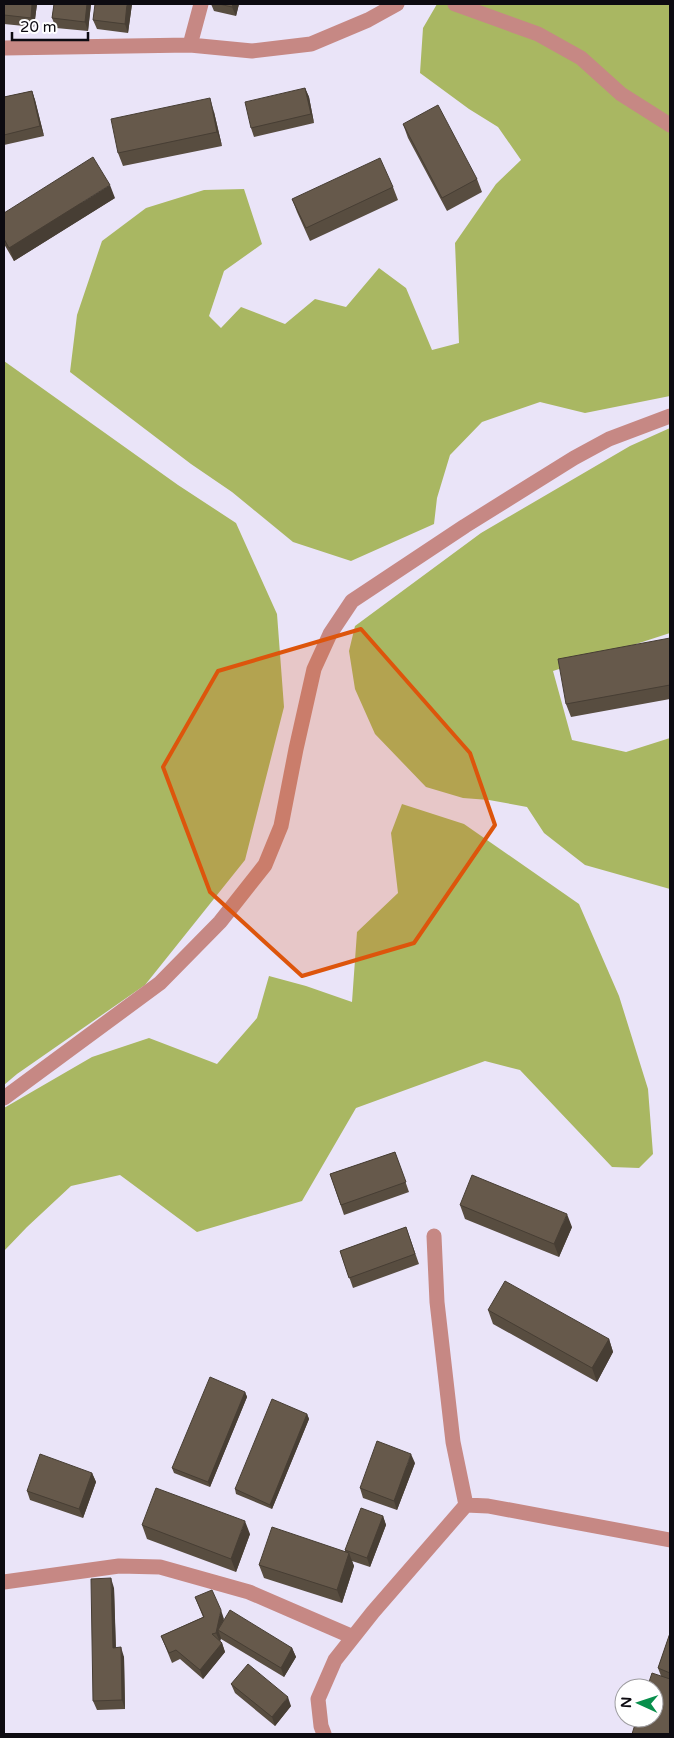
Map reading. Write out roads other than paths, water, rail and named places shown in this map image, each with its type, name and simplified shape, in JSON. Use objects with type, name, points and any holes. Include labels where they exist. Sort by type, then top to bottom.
[{"type":"street","points":[[190,45],[201,4]]},
{"type":"street","points":[[4,48],[190,45],[252,51],[311,44],[368,20],[397,4]]},
{"type":"street","points":[[456,4],[538,34],[580,58],[621,94],[670,125]]},
{"type":"street","points":[[4,1098],[160,982],[220,922],[265,866],[281,826],[314,669],[330,634],[352,601],[574,458],[609,439],[670,416]]},
{"type":"street","points":[[434,1236],[437,1302],[453,1442],[466,1505]]},
{"type":"street","points":[[466,1505],[488,1506],[670,1540]]},
{"type":"street","points":[[324,1734],[320,1726],[318,1700],[335,1660],[373,1612],[466,1505]]},
{"type":"street","points":[[4,1582],[119,1566],[160,1567],[249,1592],[353,1637]]}]
